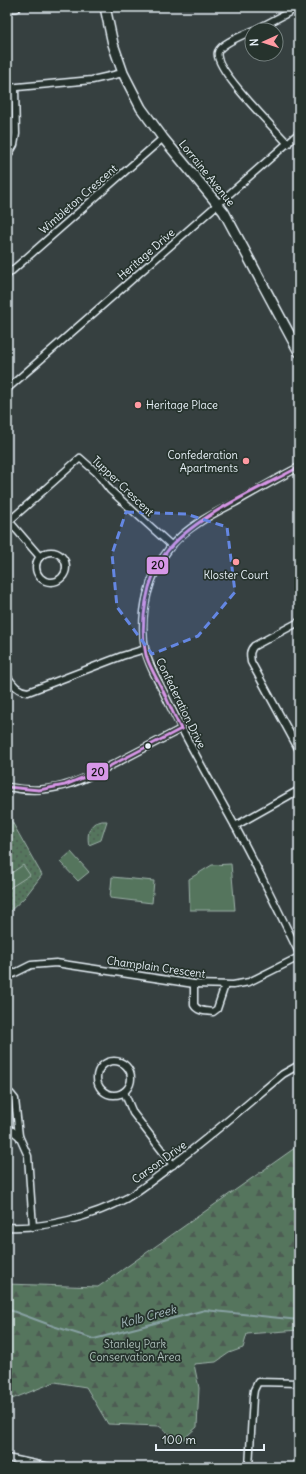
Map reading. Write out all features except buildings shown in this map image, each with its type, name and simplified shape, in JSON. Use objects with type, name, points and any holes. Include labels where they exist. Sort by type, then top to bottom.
[{"type":"street","points":[[7,7],[16,7]]},
{"type":"street","name":"Lorraine Avenue","points":[[105,7],[113,44],[123,73],[141,108],[163,138],[219,204],[228,218],[299,352]]},
{"type":"street","points":[[270,22],[299,7]]},
{"type":"street","points":[[244,35],[222,46],[218,52],[218,60],[228,78],[288,144]]},
{"type":"street","points":[[7,88],[92,80],[123,73]]},
{"type":"street","points":[[7,157],[14,146],[16,134],[16,88]]},
{"type":"street","name":"Heritage Drive","points":[[7,389],[299,133]]},
{"type":"street","name":"Wimbleton Crescent","points":[[7,275],[163,138]]},
{"type":"street","name":"Tupper Crescent","points":[[8,522],[80,458],[96,473],[110,490],[172,546]]},
{"type":"street","name":"Confederation Drive","points":[[299,467],[206,518],[190,529],[172,546],[160,562],[150,582],[145,604],[143,627],[145,649],[148,661],[181,729],[236,826],[299,953]]},
{"type":"street","points":[[8,522],[40,556]]},
{"type":"street","points":[[49,552],[56,552],[61,555],[65,560],[66,565],[65,572],[61,578],[53,582],[48,582],[38,575],[36,566],[40,556],[49,552]]},
{"type":"street","points":[[299,622],[254,646],[250,650],[250,654],[251,662],[299,750]]},
{"type":"street","points":[[7,676],[18,689],[28,692],[122,656],[145,649]]},
{"type":"street","points":[[7,787],[30,790],[47,790],[81,781],[181,729]]},
{"type":"street","points":[[236,826],[299,790]]},
{"type":"street","name":"Champlain Crescent","points":[[7,977],[31,965],[56,963],[194,984],[233,985],[249,982],[299,957]]},
{"type":"street","points":[[194,984],[194,1005],[196,1008],[203,1011],[213,1012],[218,1009],[225,985]]},
{"type":"street","points":[[107,1062],[120,1062],[126,1066],[130,1073],[131,1080],[129,1087],[124,1092],[118,1095],[105,1094],[97,1084],[96,1077],[98,1071],[107,1062]]},
{"type":"street","name":"Carson Drive","points":[[7,1227],[33,1227],[54,1224],[92,1213],[127,1198],[185,1156],[283,1074],[299,1065]]},
{"type":"street","points":[[7,1092],[15,1099],[20,1136],[28,1156],[33,1227]]},
{"type":"street","points":[[124,1092],[133,1113],[173,1165]]},
{"type":"street","points":[[7,1127],[20,1136]]},
{"type":"street","points":[[249,1467],[253,1397],[258,1382],[299,1383]]},
{"type":"street","points":[[7,1458],[49,1467]]},
{"type":"highlighted area","points":[[126,512],[186,514],[227,527],[235,592],[198,636],[152,654],[117,607],[112,554]]},
{"type":"green space","points":[[7,813],[42,875],[25,897],[7,914]]},
{"type":"green space","points":[[107,821],[101,840],[89,845],[89,830],[95,823]]},
{"type":"green space","points":[[71,852],[89,872],[78,881],[60,862]]},
{"type":"green space","points":[[231,864],[235,910],[190,910],[189,879],[212,865]]},
{"type":"green space","points":[[23,865],[30,875],[8,889],[7,876]]},
{"type":"green space","points":[[112,877],[154,881],[152,903],[110,898]]},
{"type":"green space","name":"Stanley Park Conservation Area","points":[[299,1145],[299,1330],[247,1334],[243,1348],[229,1353],[216,1362],[194,1364],[199,1388],[197,1427],[180,1442],[159,1426],[108,1424],[86,1387],[55,1382],[7,1401],[7,1284],[98,1287]]},
{"type":"waterway","name":"Kolb Creek","points":[[7,1309],[94,1339],[205,1310],[299,1320]]},
{"type":"transit line","name":"20","points":[[181,729],[146,655],[143,628],[145,608],[149,588],[155,570],[165,554],[192,528],[246,494],[299,467]]},
{"type":"transit line","name":"20","points":[[7,787],[39,790],[65,785],[104,769],[181,729]]},
{"type":"place","name":"Heritage Place","points":[[138,405]]},
{"type":"place","name":"Confederation Apartments","points":[[246,461]]},
{"type":"place","name":"Kloster Court","points":[[236,562]]}]
